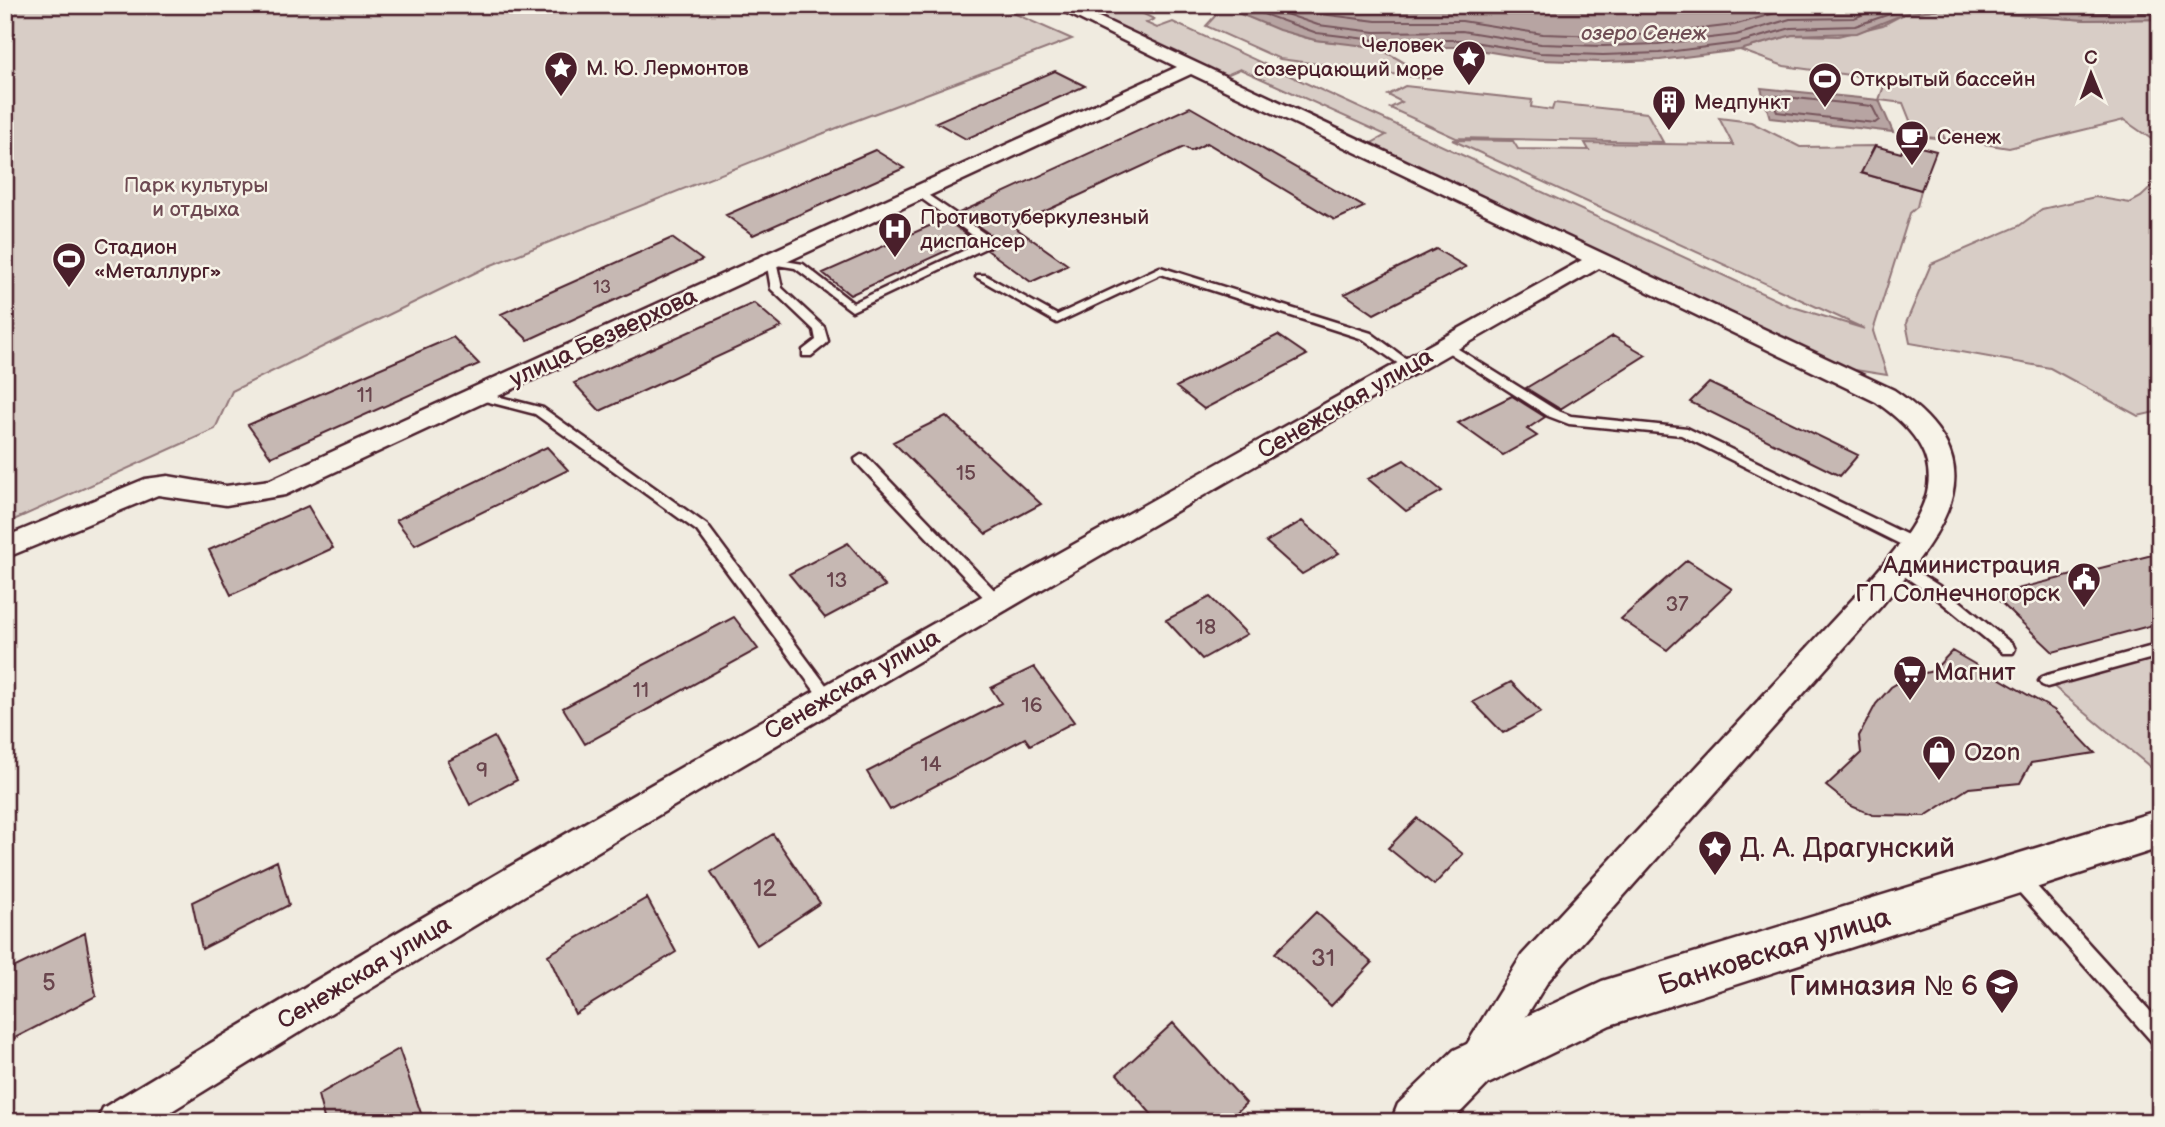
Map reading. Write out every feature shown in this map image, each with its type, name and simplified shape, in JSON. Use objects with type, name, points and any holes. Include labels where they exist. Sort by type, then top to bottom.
[{"type":"street","points":[[1059,5],[1871,388],[1902,406],[1935,446],[1942,476],[1941,494],[1907,555],[1535,968],[1471,1067]]},
{"type":"street","name":"улица Безверхова","points":[[5,548],[154,486],[173,483],[210,494],[232,495],[276,488],[1190,68]]},
{"type":"street","name":"Сенежская улица","points":[[117,1122],[250,1039],[827,697],[1597,261]]},
{"type":"street","name":"Банковская улица","points":[[1416,1122],[1471,1067],[1602,1004],[2160,829]]},
{"type":"lane","points":[[807,354],[822,341],[820,329],[777,289],[771,260],[799,267],[852,309],[990,242],[919,192]]},
{"type":"lane","points":[[981,277],[1057,320],[1160,270],[1367,336],[1410,366]]},
{"type":"lane","points":[[1447,346],[1552,413],[1569,420],[1683,431],[1907,555],[1945,597],[2008,649]]},
{"type":"lane","points":[[477,396],[539,411],[702,528],[827,697]]},
{"type":"lane","points":[[861,459],[996,601]]},
{"type":"lane","points":[[2047,681],[2160,650]]},
{"type":"lane","points":[[2015,875],[2160,1036]]},
{"type":"green space","name":"Парк культуры и отдыха","points":[[5,5],[995,5],[1072,39],[852,122],[489,266],[232,391],[215,429],[5,524]]},
{"type":"green space","points":[[1068,5],[1125,5],[1154,19],[1146,23],[1157,28],[1173,22],[1790,306],[1865,329],[1452,140],[1513,141],[1518,149],[1589,150],[1585,143],[1733,145],[1719,118],[1751,122],[1800,147],[1875,146],[1861,173],[1921,190],[1917,207],[1910,213],[1873,331],[1887,375],[1849,369],[1370,144],[1386,135],[1240,69],[1222,77]]},
{"type":"green space","points":[[1194,5],[1226,9],[1316,40],[1375,47],[1430,79],[1280,59],[1206,26],[1216,15]]},
{"type":"green space","points":[[1940,9],[2086,20],[2160,19],[2160,145],[2124,120],[2009,148],[1965,141],[1961,133],[1941,130],[1945,139],[1907,135],[1913,128],[1903,103],[1879,100],[1886,80],[1784,66],[1740,50],[1792,35],[1838,36],[1883,25],[1904,14]]},
{"type":"green space","points":[[1405,86],[1532,100],[1531,107],[1552,110],[1554,103],[1647,113],[1663,142],[1456,138],[1390,108],[1402,102],[1388,95]]},
{"type":"green space","points":[[2160,179],[2160,411],[2138,416],[2050,368],[1910,343],[1906,323],[1931,264],[2019,226],[2042,209],[2095,197],[2130,203],[2141,197]]},
{"type":"green space","points":[[2160,650],[2160,775],[2047,681]]},
{"type":"water","name":"озеро Сенеж","points":[[1219,5],[2160,5],[2160,19],[2086,20],[1940,9],[1904,14],[1857,33],[1792,35],[1740,50],[1660,60],[1603,62],[1539,60],[1461,47],[1375,47],[1315,40],[1279,30]]},
{"type":"water","name":"Открытый бассейн","points":[[1761,88],[1879,100],[1893,132],[1770,118]]},
{"type":"building","points":[[1055,71],[1085,86],[966,139],[936,122]]},
{"type":"building","points":[[1190,107],[1364,207],[1335,220],[1207,143],[1191,151],[1184,147],[1013,226],[1068,265],[1031,282],[987,250],[995,246],[995,238],[959,213]]},
{"type":"building","name":"Сенеж","points":[[1905,143],[1936,151],[1921,190],[1861,173],[1875,146],[1901,153]]},
{"type":"building","points":[[875,150],[904,168],[753,235],[726,215]]},
{"type":"building","points":[[945,219],[977,242],[972,239],[850,295],[823,273]]},
{"type":"building","points":[[672,238],[702,260],[528,340],[501,314]]},
{"type":"building","points":[[1436,249],[1466,267],[1374,314],[1345,294]]},
{"type":"building","points":[[754,303],[782,327],[600,411],[574,383]]},
{"type":"building","points":[[1278,335],[1307,355],[1204,409],[1176,387]]},
{"type":"building","points":[[1613,336],[1646,355],[1560,409],[1526,388]]},
{"type":"building","points":[[453,337],[479,364],[271,457],[248,425]]},
{"type":"building","points":[[1709,383],[1858,455],[1840,476],[1690,402]]},
{"type":"building","points":[[1512,396],[1545,417],[1527,429],[1537,436],[1503,455],[1458,423]]},
{"type":"building","points":[[946,416],[1041,504],[986,534],[893,442]]},
{"type":"building","points":[[547,447],[568,470],[415,545],[396,520]]},
{"type":"building","points":[[1404,460],[1442,491],[1406,511],[1368,479]]},
{"type":"building","points":[[308,506],[333,548],[231,595],[209,550]]},
{"type":"building","points":[[1302,521],[1339,553],[1302,574],[1266,542]]},
{"type":"building","points":[[848,543],[885,586],[825,618],[789,574]]},
{"type":"building","name":"Администрация ГП Солнечногорск","points":[[2160,553],[2160,623],[2053,652],[1993,595]]},
{"type":"building","points":[[1687,560],[1732,589],[1667,650],[1621,619]]},
{"type":"building","points":[[1210,597],[1247,634],[1202,659],[1166,620]]},
{"type":"building","points":[[734,617],[758,649],[585,744],[563,708]]},
{"type":"building","points":[[1952,651],[2054,710],[2095,753],[2031,763],[2020,783],[1969,788],[1925,816],[1873,815],[1851,806],[1826,786],[1861,753],[1859,736],[1876,704],[1891,687],[1908,677],[1933,671]]},
{"type":"building","points":[[1034,667],[1074,722],[1030,745],[1025,738],[890,810],[867,772],[1001,703],[991,688]]},
{"type":"building","points":[[1511,682],[1541,712],[1503,733],[1473,702]]},
{"type":"building","points":[[494,737],[517,780],[470,805],[448,761]]},
{"type":"building","points":[[1417,818],[1463,854],[1434,885],[1388,848]]},
{"type":"building","points":[[773,834],[820,903],[757,945],[711,872]]},
{"type":"building","points":[[277,861],[289,905],[202,949],[192,902]]},
{"type":"building","points":[[647,898],[676,952],[575,1014],[548,955]]},
{"type":"building","points":[[1316,912],[1372,963],[1331,1006],[1275,953]]},
{"type":"building","points":[[85,933],[96,996],[11,1040],[5,972]]},
{"type":"building","points":[[1173,1023],[1246,1103],[1227,1122],[1158,1122],[1117,1074]]},
{"type":"building","points":[[399,1049],[424,1122],[325,1122],[318,1095]]},
{"type":"place","name":"Человек созерцающий море","points":[[1469,87]]},
{"type":"place","name":"М. Ю. Лермонтов","points":[[561,98]]},
{"type":"place","name":"Открытый бассейн","points":[[1825,109]]},
{"type":"place","name":"Медпункт","points":[[1669,132]]},
{"type":"place","name":"Сенеж","points":[[1912,167]]},
{"type":"place","name":"Противотуберкулезный диспансер","points":[[895,259]]},
{"type":"place","name":"Стадион «Металлург»","points":[[69,289]]},
{"type":"place","name":"Администрация ГП Солнечногорск","points":[[2084,609]]},
{"type":"place","name":"Магнит","points":[[1910,702]]},
{"type":"place","name":"Ozon","points":[[1939,782]]},
{"type":"place","name":"Д. А. Драгунский","points":[[1715,877]]},
{"type":"place","name":"Гимназия № 6","points":[[2002,1015]]}]
